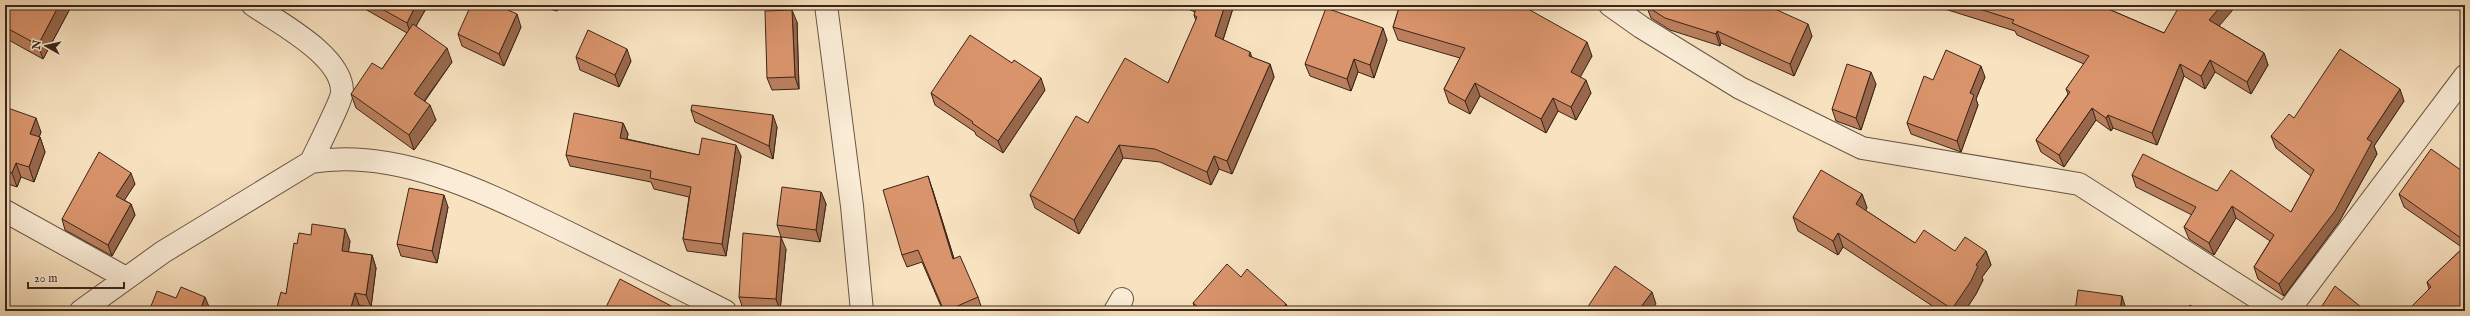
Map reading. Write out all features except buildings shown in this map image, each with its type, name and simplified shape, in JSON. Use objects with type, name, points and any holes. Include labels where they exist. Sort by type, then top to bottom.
[{"type":"street","points":[[253,5],[326,56],[337,72],[342,93],[311,162]]},
{"type":"street","points":[[826,5],[851,198],[862,311]]},
{"type":"street","points":[[1610,5],[1641,27],[1740,88],[1862,148],[2079,184],[2278,311]]},
{"type":"street","points":[[2288,311],[2465,76]]},
{"type":"street","points":[[81,311],[163,252],[311,162],[334,158],[390,163],[477,188],[725,311]]},
{"type":"street","points":[[5,211],[126,278]]}]
